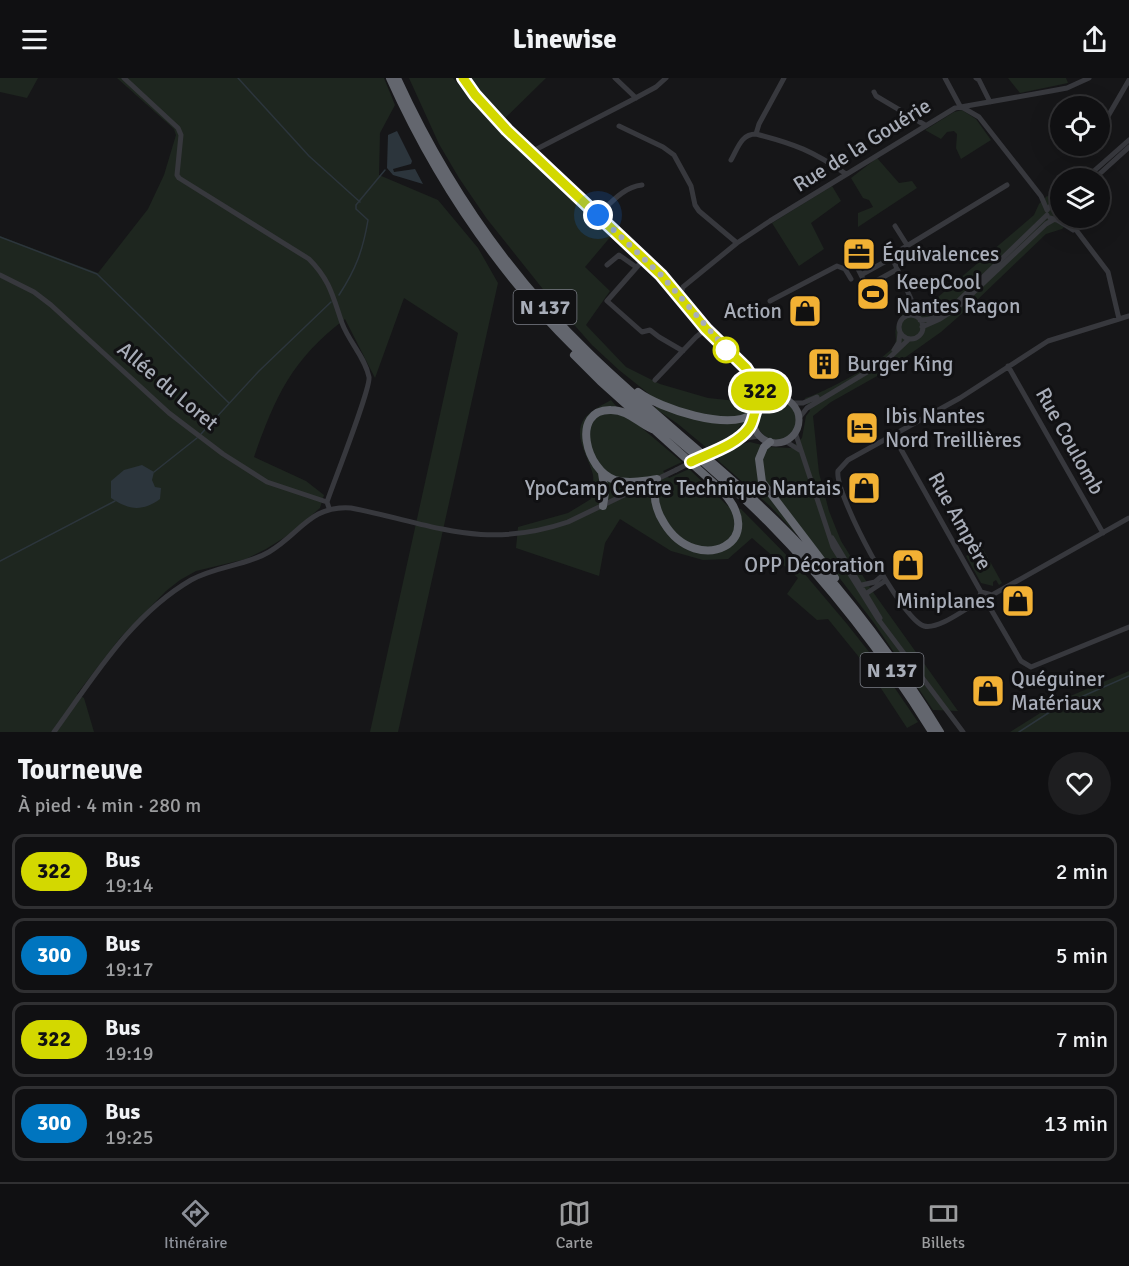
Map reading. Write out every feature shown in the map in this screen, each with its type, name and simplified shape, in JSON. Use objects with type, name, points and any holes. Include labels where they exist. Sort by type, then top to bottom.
[{"type":"highway","name":"N 137","points":[[390,78],[427,153],[469,220],[509,274],[562,336],[606,379],[733,490],[820,577],[860,626],[932,732]]},
{"type":"highway","name":"N 137","points":[[397,78],[438,158],[487,234],[540,302],[603,367],[760,506],[799,544],[846,597],[895,662],[940,732]]},
{"type":"highway","points":[[562,336],[565,344],[584,365],[652,429],[771,531],[779,534]]},
{"type":"highway","points":[[603,367],[610,368],[645,397],[676,411],[698,417],[753,418]]},
{"type":"highway","points":[[652,429],[622,411],[607,410],[598,413],[590,420],[585,433],[592,460],[602,472],[620,481],[657,479],[654,495],[658,511],[666,527],[679,541],[698,550],[712,551],[724,547],[736,535],[739,523],[736,511],[731,502],[680,453]]},
{"type":"highway","points":[[770,442],[760,455],[759,468],[762,482],[844,590],[846,597]]},
{"type":"highway","points":[[602,472],[605,493],[603,506]]},
{"type":"main road","points":[[463,78],[488,109],[644,259],[680,296],[706,329],[778,396]]},
{"type":"main road","points":[[746,368],[760,390],[760,402],[753,418],[759,436],[770,442],[785,441],[795,432],[799,418],[792,403],[778,396],[760,402]]},
{"type":"street","points":[[54,732],[104,661],[141,619],[163,600],[194,579],[268,552],[328,505],[369,381],[360,356],[343,326],[334,293],[323,273],[309,260],[179,178],[177,175],[181,135],[178,128],[124,78]]},
{"type":"street","points":[[615,78],[636,98]]},
{"type":"street","points":[[531,152],[636,98],[656,87],[666,78]]},
{"type":"street","points":[[756,134],[784,78]]},
{"type":"street","points":[[945,78],[960,106],[979,117],[1041,196],[1050,214]]},
{"type":"street","points":[[976,78],[990,102]]},
{"type":"street","name":"Rue de la Gouérie","points":[[680,296],[683,287],[737,243],[925,125],[960,106],[1066,88],[1089,78]]},
{"type":"street","points":[[1110,113],[1129,80]]},
{"type":"street","points":[[874,92],[876,96],[925,125]]},
{"type":"street","points":[[979,117],[977,108],[980,103]]},
{"type":"street","points":[[619,126],[663,147],[674,155],[691,186],[699,211],[737,243]]},
{"type":"street","points":[[731,160],[743,137],[756,134],[794,144],[846,174]]},
{"type":"street","points":[[1098,168],[1129,141]]},
{"type":"street","points":[[1106,168],[1129,147]]},
{"type":"street","points":[[598,215],[620,194],[634,186],[642,185]]},
{"type":"street","points":[[799,418],[807,408],[887,360],[909,339],[920,335],[922,327],[896,270],[894,259],[897,252],[1007,185]]},
{"type":"street","points":[[1041,196],[1050,200]]},
{"type":"street","points":[[904,317],[928,320],[952,307],[1050,210]]},
{"type":"street","points":[[922,327],[957,308],[1050,222]]},
{"type":"street","points":[[895,226],[907,245]]},
{"type":"street","points":[[1070,228],[1077,233]]},
{"type":"street","points":[[1074,228],[1108,272],[1119,319]]},
{"type":"street","points":[[850,253],[867,286],[896,270]]},
{"type":"street","points":[[607,265],[619,255],[636,267]]},
{"type":"street","points":[[644,259],[607,301],[642,332],[650,330],[683,351]]},
{"type":"street","points":[[861,275],[894,259]]},
{"type":"street","points":[[770,301],[837,266],[845,269],[851,279]]},
{"type":"street","name":"Allée du Loret","points":[[0,275],[34,292],[51,305],[169,413],[238,464],[267,482],[328,505]]},
{"type":"street","points":[[792,403],[813,399],[880,362],[894,350],[899,342],[899,325],[911,299]]},
{"type":"street","points":[[1129,316],[1048,341],[960,398],[843,463],[837,476],[838,485],[883,578],[908,613],[923,626],[937,625],[978,602],[981,592],[992,595],[1129,518]]},
{"type":"street","points":[[655,380],[706,329]]},
{"type":"street","points":[[900,332],[909,339]]},
{"type":"street","name":"Rue Coulomb","points":[[1008,366],[1102,533]]},
{"type":"street","points":[[328,505],[366,511],[460,533],[518,535],[549,528],[603,506],[676,470],[737,439],[746,432],[753,418]]},
{"type":"street","points":[[795,432],[833,547],[867,603],[963,732]]},
{"type":"street","name":"Rue Ampère","points":[[893,435],[981,592]]},
{"type":"street","points":[[737,439],[759,436]]},
{"type":"street","points":[[785,441],[801,451]]},
{"type":"street","points":[[827,530],[892,637]]},
{"type":"street","points":[[862,585],[883,578]]},
{"type":"street","points":[[867,593],[883,578]]},
{"type":"street","points":[[852,579],[867,593]]},
{"type":"street","points":[[989,606],[992,595]]},
{"type":"street","points":[[978,602],[989,606],[1021,661],[1030,667],[1129,627]]},
{"type":"shaded area","points":[[0,78],[38,78],[27,98],[0,92]]},
{"type":"shaded area","points":[[117,78],[384,78],[395,105],[380,133],[379,175],[438,200],[478,248],[498,283],[398,732],[370,732],[458,333],[404,298],[375,378],[345,319],[311,349],[298,364],[270,416],[254,457],[306,481],[324,495],[320,508],[290,534],[266,549],[246,559],[196,571],[166,591],[120,638],[77,694],[84,698],[94,732],[0,732],[0,236],[98,273],[148,209],[164,175],[176,135],[174,129]]},
{"type":"shaded area","points":[[409,78],[453,78],[483,114],[534,159],[612,235],[585,267],[610,291],[586,325],[626,367],[660,384],[708,398],[737,401],[750,379],[757,396],[746,411],[746,424],[740,426],[738,432],[708,449],[656,409],[654,398],[592,345],[546,293],[487,219],[439,144]]},
{"type":"shaded area","points":[[469,78],[546,78],[502,121]]},
{"type":"shaded area","points":[[1008,78],[1066,78],[1068,83],[1020,93]]},
{"type":"shaded area","points":[[962,110],[976,119],[991,140],[961,159],[956,148],[957,134],[954,131],[947,132],[941,139],[925,130],[954,112]]},
{"type":"shaded area","points":[[397,131],[412,161],[411,164],[393,169],[394,172],[415,169],[423,184],[393,175],[387,168],[388,135]]},
{"type":"shaded area","points":[[877,158],[899,183],[912,181],[917,188],[858,227],[858,213],[873,207],[869,200],[863,198],[851,178]]},
{"type":"shaded area","points":[[832,186],[841,201],[811,223],[824,249],[799,266],[772,223]]},
{"type":"shaded area","points":[[1047,196],[1050,197],[1050,228],[1062,229],[1046,234],[941,332],[886,371],[831,402],[813,416],[819,473],[829,511],[841,541],[873,592],[958,711],[933,710],[874,623],[805,533],[796,534],[770,506],[714,457],[730,447],[750,442],[770,447],[791,448],[802,438],[806,416],[810,411],[805,398],[852,376],[888,352],[895,344],[897,324],[908,304],[931,303],[1034,215],[1039,204]]},
{"type":"shaded area","points":[[611,400],[626,418],[636,423],[682,462],[663,471],[669,478],[689,469],[729,507],[741,509],[803,572],[877,662],[918,722],[907,728],[867,667],[828,619],[817,620],[787,594],[798,578],[752,538],[728,559],[703,560],[671,551],[620,519],[605,543],[599,576],[516,548],[518,527],[568,513],[591,499],[593,475],[581,440],[581,426],[589,413]]},
{"type":"shaded area","points":[[777,400],[785,401],[791,406],[796,412],[796,428],[791,434],[785,439],[777,440],[769,439],[763,434],[758,428],[757,420],[758,412],[763,406],[769,401]]},
{"type":"shaded area","points":[[142,465],[154,472],[152,480],[155,487],[161,488],[160,499],[147,506],[136,508],[111,498],[111,481],[124,470]]},
{"type":"shaded area","points":[[982,547],[1002,583],[999,585],[996,580],[993,586],[981,583],[966,556]]},
{"type":"shaded area","points":[[1129,671],[1129,732],[1010,732],[1061,700]]},
{"type":"waterway","points":[[238,78],[309,156],[360,202]]},
{"type":"waterway","points":[[339,295],[354,268],[366,231],[368,220],[356,209],[356,205],[385,170]]},
{"type":"waterway","points":[[0,237],[97,274],[229,403]]},
{"type":"waterway","points":[[201,434],[259,371],[331,302]]},
{"type":"waterway","points":[[154,472],[197,438]]},
{"type":"waterway","points":[[0,561],[115,501]]},
{"type":"waterway","points":[[1019,732],[1056,708],[1129,676]]},
{"type":"bus line","name":"322","points":[[463,78],[475,95],[507,130],[661,275],[706,329],[746,368],[760,390],[760,402],[753,414],[753,422],[746,432],[737,439],[691,462]]},
{"type":"place","name":"Équivalences","points":[[859,254]]},
{"type":"place","name":"KeepCool Nantes Ragon","points":[[873,294]]},
{"type":"place","name":"Action","points":[[805,311]]},
{"type":"place","name":"Burger King","points":[[824,364]]},
{"type":"place","name":"Ibis Nantes Nord Treillières","points":[[862,428]]},
{"type":"place","name":"YpoCamp Centre Technique Nantais","points":[[864,488]]},
{"type":"place","name":"OPP Décoration","points":[[908,565]]},
{"type":"place","name":"Miniplanes","points":[[1018,601]]},
{"type":"place","name":"Quéguiner Matériaux","points":[[988,691]]},
{"type":"route","points":[[598,215],[661,275],[706,329],[729,352],[726,350]]}]
